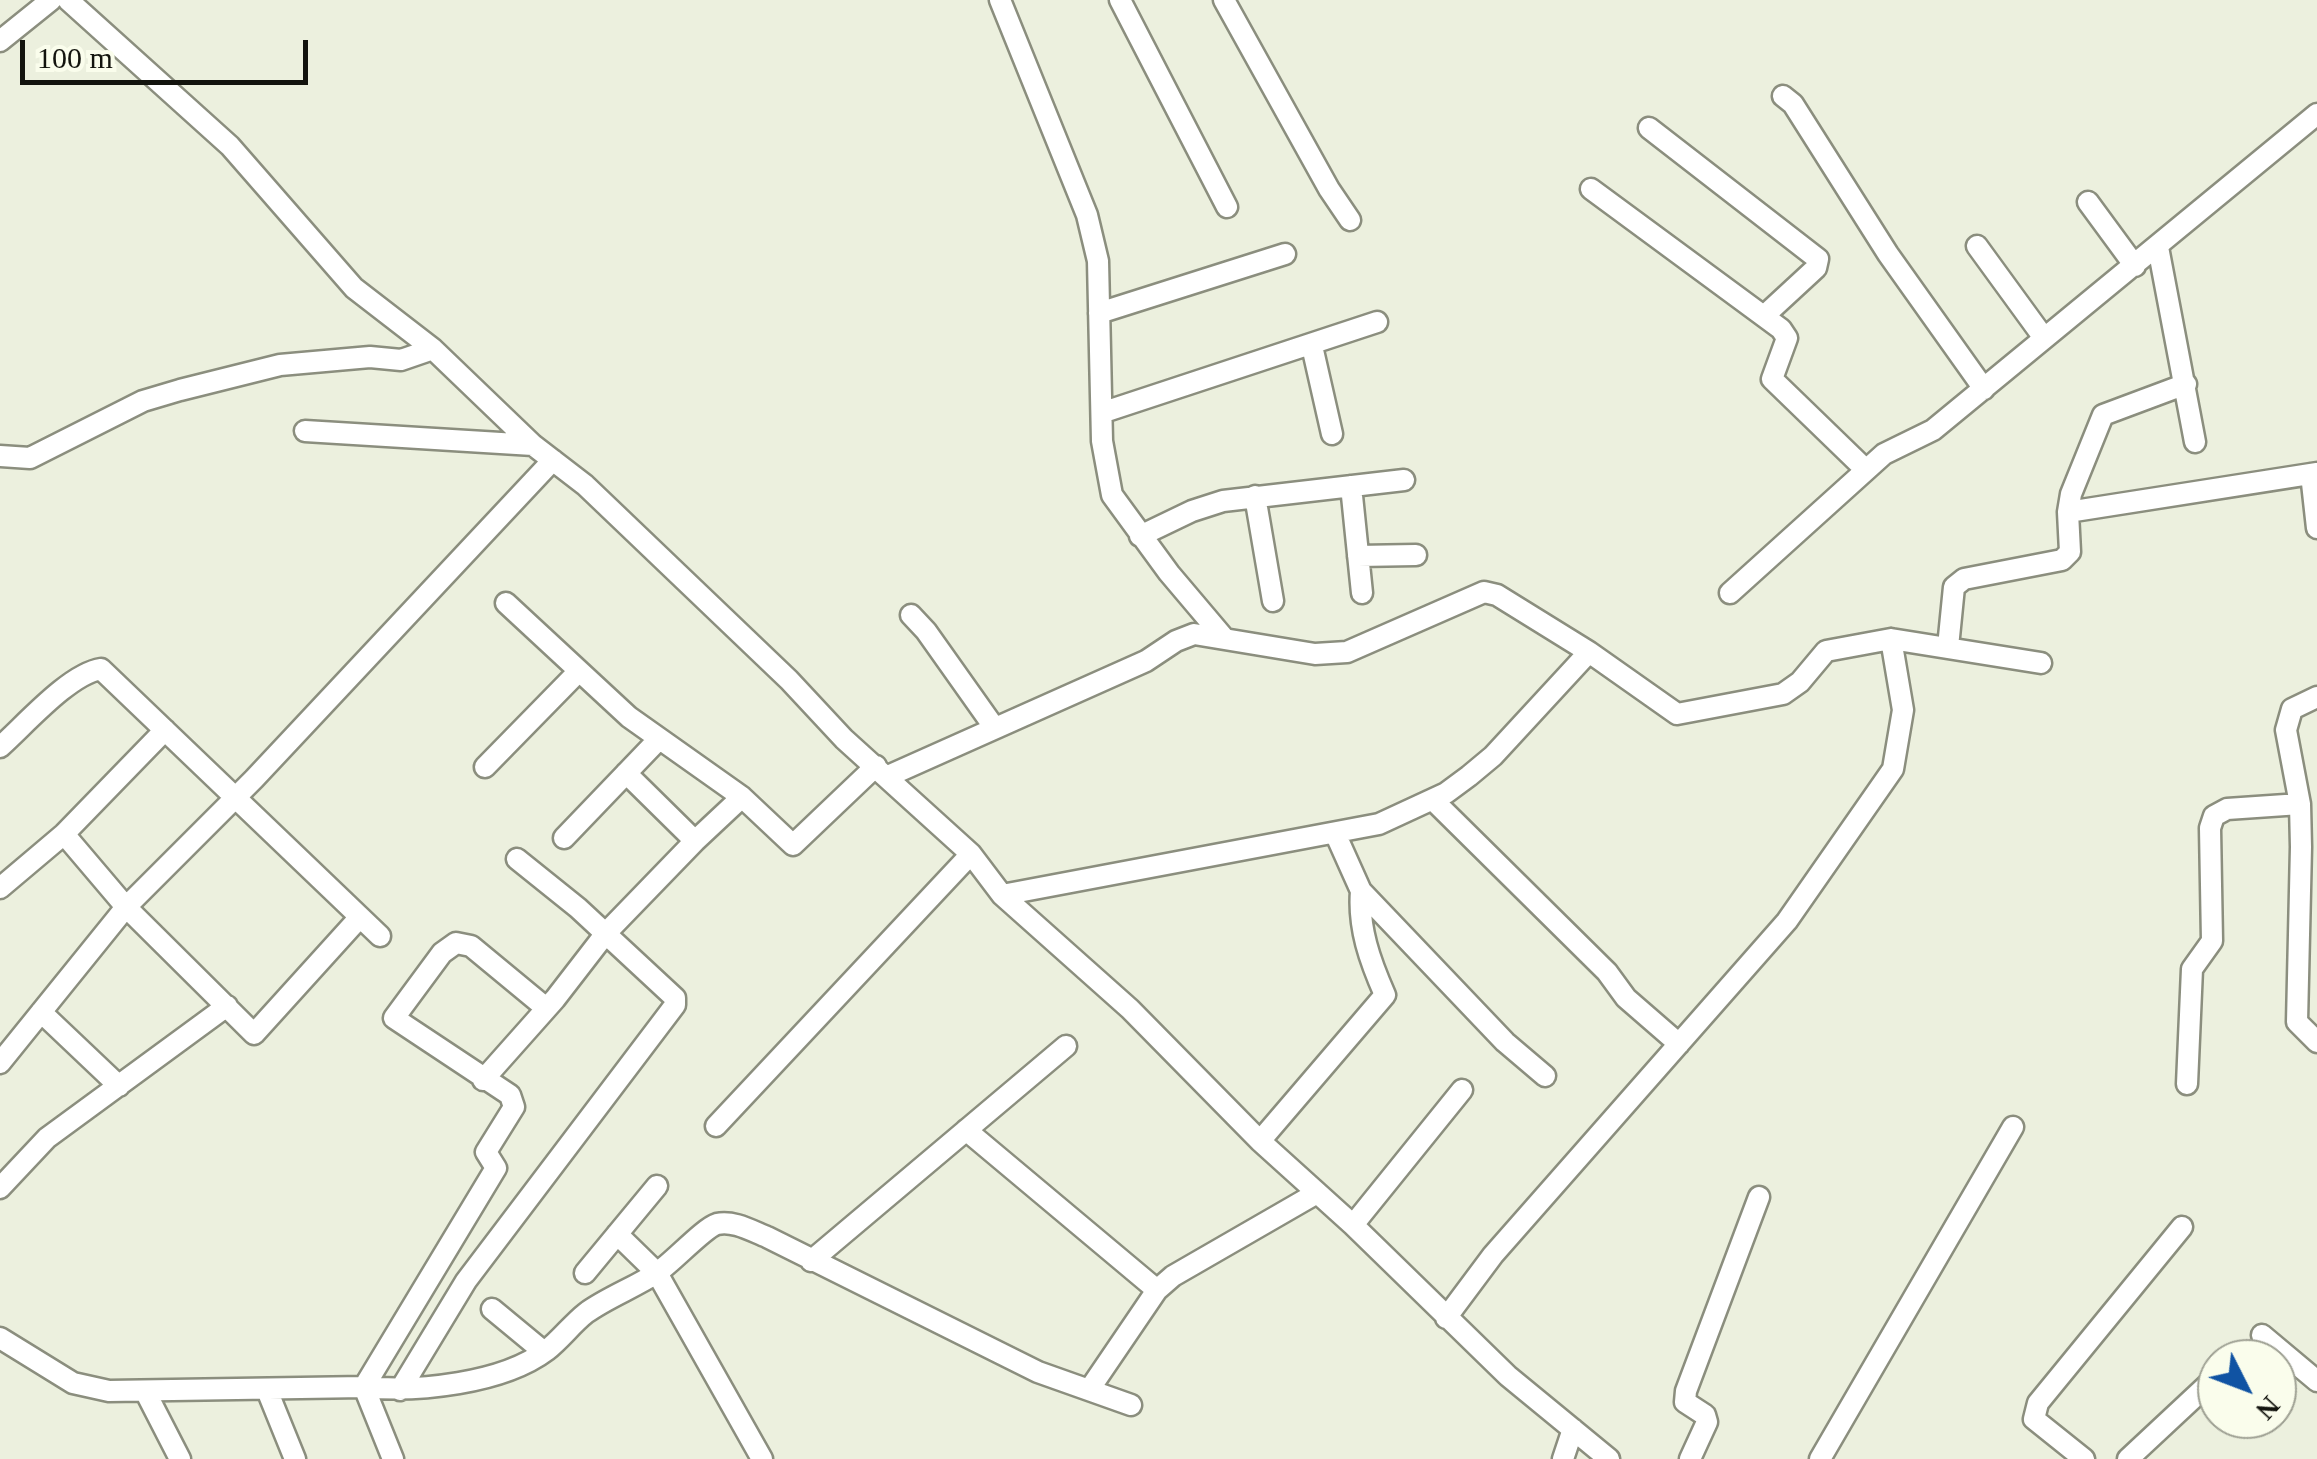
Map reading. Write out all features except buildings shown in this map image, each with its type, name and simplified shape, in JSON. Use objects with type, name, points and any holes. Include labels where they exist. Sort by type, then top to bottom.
[{"type":"street","points":[[0,41],[51,0]]},
{"type":"street","points":[[68,0],[230,146],[354,288],[433,349],[532,445],[585,485],[789,680],[844,739],[970,854],[1002,895],[1130,1009],[1260,1141],[1508,1376],[1608,1459]]},
{"type":"street","points":[[1000,0],[1087,214],[1098,261],[1102,441],[1112,495],[1140,536],[1224,638]]},
{"type":"street","points":[[1120,0],[1227,208]]},
{"type":"street","points":[[1224,0],[1328,190],[1350,220]]},
{"type":"street","points":[[1784,96],[1793,104],[1888,254],[1984,389]]},
{"type":"street","points":[[1730,593],[1884,454],[1933,430],[2317,114]]},
{"type":"street","points":[[1650,128],[1818,258],[1816,268],[1764,316]]},
{"type":"street","points":[[1592,189],[1764,316],[1786,338],[1772,378],[1866,470]]},
{"type":"street","points":[[2088,202],[2135,266]]},
{"type":"street","points":[[1977,246],[2044,338]]},
{"type":"street","points":[[2158,247],[2196,442]]},
{"type":"street","points":[[1099,313],[1285,254]]},
{"type":"street","points":[[1104,412],[1377,322]]},
{"type":"street","points":[[1312,346],[1332,434]]},
{"type":"street","points":[[0,456],[30,458],[143,400],[280,365],[370,357],[400,360],[433,349]]},
{"type":"street","points":[[1948,647],[1954,587],[1964,579],[2062,560],[2070,552],[2068,512],[2081,465],[2104,415],[2186,384]]},
{"type":"street","points":[[306,431],[532,445]]},
{"type":"street","points":[[0,1063],[126,907],[235,799],[552,460]]},
{"type":"street","points":[[2068,512],[2314,474],[2317,528]]},
{"type":"street","points":[[1140,536],[1223,500],[1404,480]]},
{"type":"street","points":[[1351,486],[1362,593]]},
{"type":"street","points":[[1255,496],[1273,602]]},
{"type":"street","points":[[1358,556],[1416,555]]},
{"type":"street","points":[[506,603],[658,740],[742,798],[793,845],[881,772],[994,728],[1146,661],[1194,634],[1315,654],[1347,652],[1484,592],[1496,595],[1589,652],[1677,714],[1782,694],[1800,682],[1826,652],[1890,639],[2042,663]]},
{"type":"street","points":[[911,615],[994,728]]},
{"type":"street","points":[[1446,1318],[1492,1255],[1787,921],[1894,769],[1903,710],[1890,639]]},
{"type":"street","points":[[1002,895],[1379,824],[1446,793],[1493,756],[1589,652]]},
{"type":"street","points":[[0,748],[71,684],[88,671],[101,669],[380,936]]},
{"type":"street","points":[[485,766],[579,671]]},
{"type":"street","points":[[2317,697],[2292,709],[2286,730],[2300,804],[2295,1000],[2298,1022],[2317,1042]]},
{"type":"street","points":[[0,888],[64,834],[164,730]]},
{"type":"street","points":[[564,838],[658,740]]},
{"type":"street","points":[[626,773],[695,840]]},
{"type":"street","points":[[483,1080],[606,933],[695,840],[742,798]]},
{"type":"street","points":[[1433,800],[1607,972],[1626,998],[1679,1044]]},
{"type":"street","points":[[2186,1084],[2192,969],[2212,941],[2210,828],[2214,816],[2228,809],[2300,804]]},
{"type":"street","points":[[1336,833],[1361,891],[1506,1042],[1545,1076]]},
{"type":"street","points":[[64,834],[126,907],[254,1034],[360,917]]},
{"type":"street","points":[[716,1126],[970,854]]},
{"type":"street","points":[[400,1390],[466,1281],[675,1005],[675,998],[606,933],[517,859]]},
{"type":"street","points":[[1260,1141],[1385,994],[1364,940],[1361,891]]},
{"type":"street","points":[[364,1388],[496,1168],[486,1152],[514,1107],[510,1095],[394,1018],[442,952],[456,943],[472,946],[546,1008]]},
{"type":"street","points":[[0,1188],[47,1138],[227,1006]]},
{"type":"street","points":[[42,1012],[119,1086]]},
{"type":"street","points":[[812,1261],[1066,1046]]},
{"type":"street","points":[[1353,1225],[1462,1090]]},
{"type":"street","points":[[1820,1459],[2012,1127]]},
{"type":"street","points":[[966,1130],[1157,1290]]},
{"type":"street","points":[[585,1273],[657,1186]]},
{"type":"street","points":[[1089,1390],[1157,1290],[1172,1276],[1317,1193]]},
{"type":"street","points":[[1690,1459],[1707,1422],[1705,1415],[1684,1402],[1686,1391],[1758,1197]]},
{"type":"street","points":[[0,1338],[88,1389],[400,1390],[491,1377],[544,1352],[586,1313],[657,1273],[702,1232],[719,1223],[738,1225],[1038,1372],[1131,1405]]},
{"type":"street","points":[[2084,1459],[2034,1419],[2038,1404],[2182,1227]]},
{"type":"street","points":[[617,1234],[657,1273],[762,1459]]},
{"type":"street","points":[[492,1309],[544,1352]]},
{"type":"street","points":[[2262,1335],[2317,1381]]},
{"type":"street","points":[[364,1388],[393,1459]]},
{"type":"street","points":[[145,1390],[180,1459]]},
{"type":"street","points":[[268,1390],[295,1459]]},
{"type":"street","points":[[2128,1459],[2197,1395]]},
{"type":"street","points":[[1562,1459],[1574,1429]]}]
